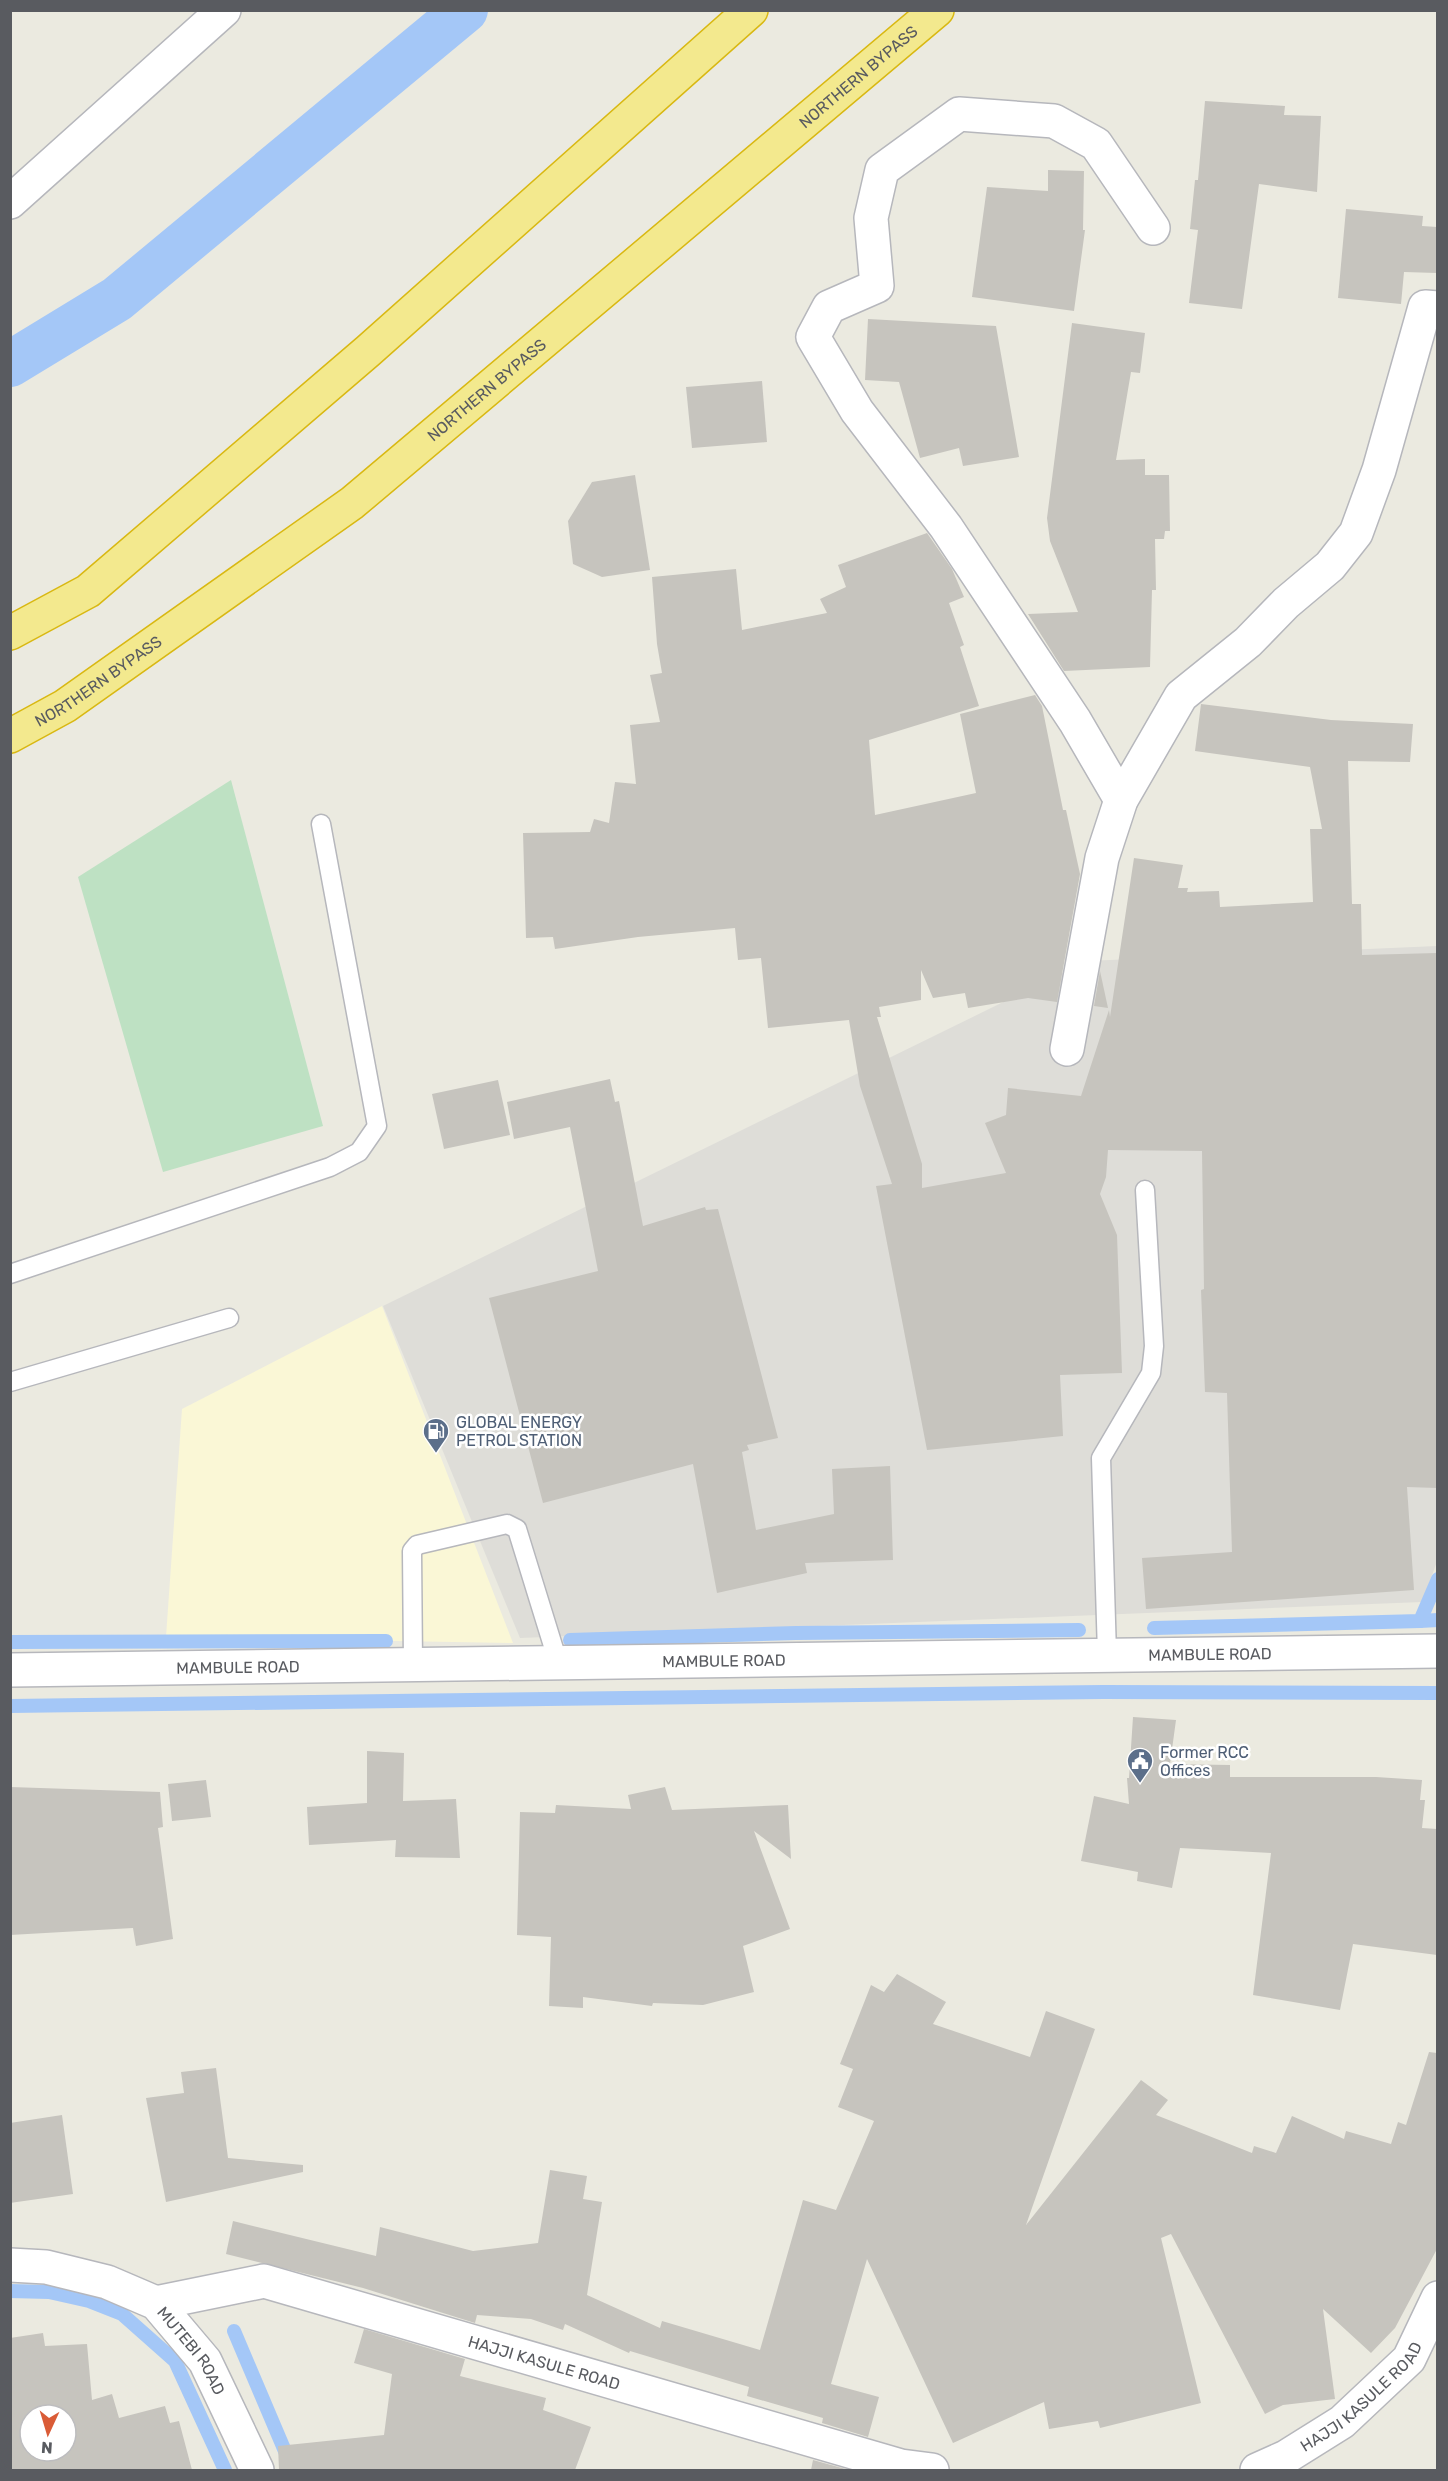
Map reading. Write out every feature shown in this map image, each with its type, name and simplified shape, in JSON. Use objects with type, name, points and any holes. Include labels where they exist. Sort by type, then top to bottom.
[{"type":"highway","points":[[10,633],[97,584],[368,351],[751,10]]},
{"type":"highway","name":"NORTHERN BYPASS","points":[[10,736],[64,706],[352,503],[937,10]]},
{"type":"street","points":[[10,202],[224,10]]},
{"type":"street","points":[[1121,800],[1075,721],[946,527],[857,411],[813,337],[829,307],[877,286],[871,218],[882,170],[959,114],[1054,121],[1096,144],[1153,228]]},
{"type":"street","points":[[1067,1049],[1102,858],[1121,800],[1181,696],[1248,642],[1286,603],[1330,566],[1356,533],[1379,470],[1425,307],[1437,308]]},
{"type":"street","name":"MAMBULE ROAD","points":[[10,1671],[1437,1651]]},
{"type":"street","name":"MUTEBI ROAD","points":[[10,2265],[46,2267],[107,2282],[156,2303],[206,2361],[257,2470]]},
{"type":"street","name":"HAJJI KASULE ROAD","points":[[156,2303],[264,2281],[901,2466],[932,2470]]},
{"type":"street","name":"HAJJI KASULE ROAD","points":[[1257,2470],[1286,2457],[1342,2422],[1408,2359],[1437,2298]]},
{"type":"lane","points":[[10,1274],[330,1167],[359,1152],[377,1126],[321,824]]},
{"type":"lane","points":[[1107,1654],[1101,1458],[1151,1373],[1154,1346],[1145,1190]]},
{"type":"lane","points":[[10,1382],[229,1318]]},
{"type":"lane","points":[[413,1664],[412,1551],[417,1545],[507,1524],[517,1529],[558,1662]]},
{"type":"shaded area","points":[[1437,946],[1438,1559],[1422,1602],[520,1638],[383,1306],[1087,961]]},
{"type":"shaded area","points":[[382,1306],[513,1643],[166,1637],[182,1409]]},
{"type":"green space","points":[[231,780],[323,1126],[163,1172],[78,877]]},
{"type":"building","points":[[1205,101],[1285,106],[1284,115],[1321,116],[1317,192],[1259,184],[1242,309],[1189,303],[1198,230],[1190,229],[1195,180],[1198,180]]},
{"type":"building","points":[[1048,170],[1084,171],[1083,230],[1085,230],[1074,311],[972,297],[987,187],[1048,191]]},
{"type":"building","points":[[1346,209],[1423,216],[1422,226],[1437,227],[1437,273],[1404,272],[1401,304],[1338,298]]},
{"type":"building","points":[[868,319],[996,326],[1019,457],[963,466],[959,448],[920,458],[899,382],[865,380]]},
{"type":"building","points":[[1072,323],[1145,333],[1140,373],[1131,372],[1116,460],[1145,459],[1145,475],[1169,475],[1170,531],[1165,531],[1164,539],[1155,539],[1156,590],[1152,590],[1150,667],[1064,671],[1028,614],[1078,612],[1050,541],[1047,518]]},
{"type":"building","points":[[762,381],[767,442],[692,448],[686,387]]},
{"type":"building","points":[[635,475],[650,570],[602,577],[573,564],[568,521],[592,482]]},
{"type":"building","points":[[927,533],[952,569],[964,597],[949,603],[964,645],[960,647],[979,706],[869,740],[875,815],[976,793],[960,714],[1035,695],[1042,706],[1063,810],[1066,810],[1080,874],[1057,1002],[1028,998],[968,1008],[965,993],[933,998],[921,970],[921,1000],[879,1007],[881,1017],[877,1017],[922,1164],[922,1188],[1006,1173],[985,1123],[1006,1115],[1008,1088],[1081,1096],[1109,1010],[1110,1017],[1134,858],[1183,865],[1178,888],[1188,888],[1187,892],[1219,891],[1220,907],[1313,902],[1310,829],[1322,829],[1310,767],[1195,751],[1201,704],[1331,720],[1413,724],[1410,762],[1348,761],[1352,904],[1361,904],[1362,955],[1437,953],[1437,1488],[1407,1487],[1414,1590],[1146,1609],[1142,1558],[1232,1552],[1227,1393],[1205,1392],[1201,1290],[1204,1289],[1202,1151],[1108,1150],[1106,1177],[1100,1194],[1117,1235],[1122,1373],[1060,1375],[1063,1436],[927,1450],[876,1186],[892,1184],[860,1086],[849,1020],[768,1028],[761,958],[738,960],[735,928],[638,937],[555,949],[553,937],[526,938],[523,833],[590,832],[594,819],[609,823],[615,782],[636,784],[630,725],[660,722],[650,675],[662,673],[657,644],[652,577],[736,569],[742,630],[827,613],[820,599],[846,587],[838,565]]},
{"type":"building","points":[[1100,971],[1108,1008],[1094,1006]]},
{"type":"building","points":[[610,1079],[615,1102],[619,1101],[643,1226],[705,1207],[706,1210],[718,1209],[778,1438],[747,1445],[749,1450],[742,1452],[756,1530],[834,1514],[832,1469],[890,1466],[893,1560],[805,1563],[807,1573],[717,1593],[693,1464],[543,1503],[489,1298],[598,1271],[570,1127],[514,1139],[507,1102]]},
{"type":"building","points":[[498,1080],[510,1135],[444,1149],[432,1094]]},
{"type":"building","points":[[1133,1717],[1176,1720],[1170,1764],[1230,1765],[1230,1777],[1376,1777],[1422,1780],[1420,1800],[1425,1800],[1422,1828],[1437,1829],[1437,1955],[1353,1944],[1340,2010],[1253,1995],[1271,1853],[1180,1848],[1172,1888],[1137,1881],[1138,1872],[1081,1861],[1094,1796],[1129,1804],[1127,1778],[1129,1778]]},
{"type":"building","points":[[367,1751],[404,1753],[403,1801],[456,1799],[460,1858],[395,1857],[396,1840],[309,1845],[307,1807],[367,1803]]},
{"type":"building","points":[[206,1780],[211,1817],[172,1821],[168,1784]]},
{"type":"building","points":[[10,1787],[160,1792],[163,1827],[158,1828],[173,1939],[136,1946],[133,1928],[10,1935]]},
{"type":"building","points":[[665,1787],[672,1810],[788,1805],[791,1859],[754,1831],[790,1929],[743,1946],[754,1992],[703,2005],[653,2003],[652,2006],[583,1997],[583,2008],[549,2006],[551,1937],[517,1935],[520,1812],[555,1813],[556,1805],[631,1809],[628,1795]]},
{"type":"building","points":[[897,1974],[946,2002],[933,2024],[1030,2057],[1046,2011],[1095,2029],[1026,2225],[1141,2080],[1168,2100],[1156,2115],[1252,2153],[1254,2146],[1276,2153],[1292,2116],[1344,2139],[1346,2131],[1391,2144],[1398,2122],[1406,2125],[1429,2052],[1437,2053],[1437,2249],[1395,2328],[1371,2353],[1323,2309],[1335,2399],[1283,2405],[1265,2414],[1171,2234],[1161,2238],[1201,2403],[1100,2428],[1098,2421],[1049,2429],[1044,2402],[953,2443],[867,2259],[831,2384],[879,2397],[868,2437],[822,2423],[823,2418],[747,2396],[749,2387],[630,2351],[629,2353],[565,2324],[563,2330],[531,2319],[477,2315],[475,2323],[363,2288],[226,2254],[233,2221],[376,2256],[380,2227],[473,2251],[538,2243],[550,2170],[587,2176],[583,2199],[602,2202],[587,2295],[660,2328],[662,2321],[760,2350],[803,2200],[836,2210],[874,2121],[838,2107],[853,2069],[840,2064],[871,1985],[884,1992]]},
{"type":"building","points":[[216,2068],[228,2158],[303,2165],[303,2172],[166,2202],[146,2098],[184,2093],[181,2072]]},
{"type":"building","points":[[62,2115],[73,2194],[10,2203],[10,2123]]},
{"type":"building","points":[[364,2329],[465,2359],[460,2376],[546,2398],[543,2410],[591,2427],[575,2470],[279,2470],[278,2446],[384,2435],[392,2374],[354,2363]]},
{"type":"building","points":[[43,2333],[45,2346],[87,2344],[92,2400],[112,2394],[119,2418],[165,2406],[170,2423],[179,2421],[192,2470],[10,2470],[10,2338]]},
{"type":"building","points":[[813,2460],[849,2470],[811,2470]]},
{"type":"waterway","points":[[10,364],[117,299],[465,10]]},
{"type":"waterway","points":[[1154,1628],[1420,1621],[1438,1579]]},
{"type":"waterway","points":[[1420,1621],[1438,1620]]},
{"type":"waterway","points":[[570,1640],[796,1633],[1079,1630]]},
{"type":"waterway","points":[[10,1642],[386,1641]]},
{"type":"waterway","points":[[10,1706],[1103,1692],[1438,1693]]},
{"type":"waterway","points":[[10,2291],[49,2292],[89,2301],[122,2314],[175,2361],[225,2470]]},
{"type":"waterway","points":[[234,2331],[293,2470]]},
{"type":"place","name":"GLOBAL ENERGY PETROL STATION","points":[[436,1454]]},
{"type":"place","name":"Former RCC Offices","points":[[1140,1784]]}]
